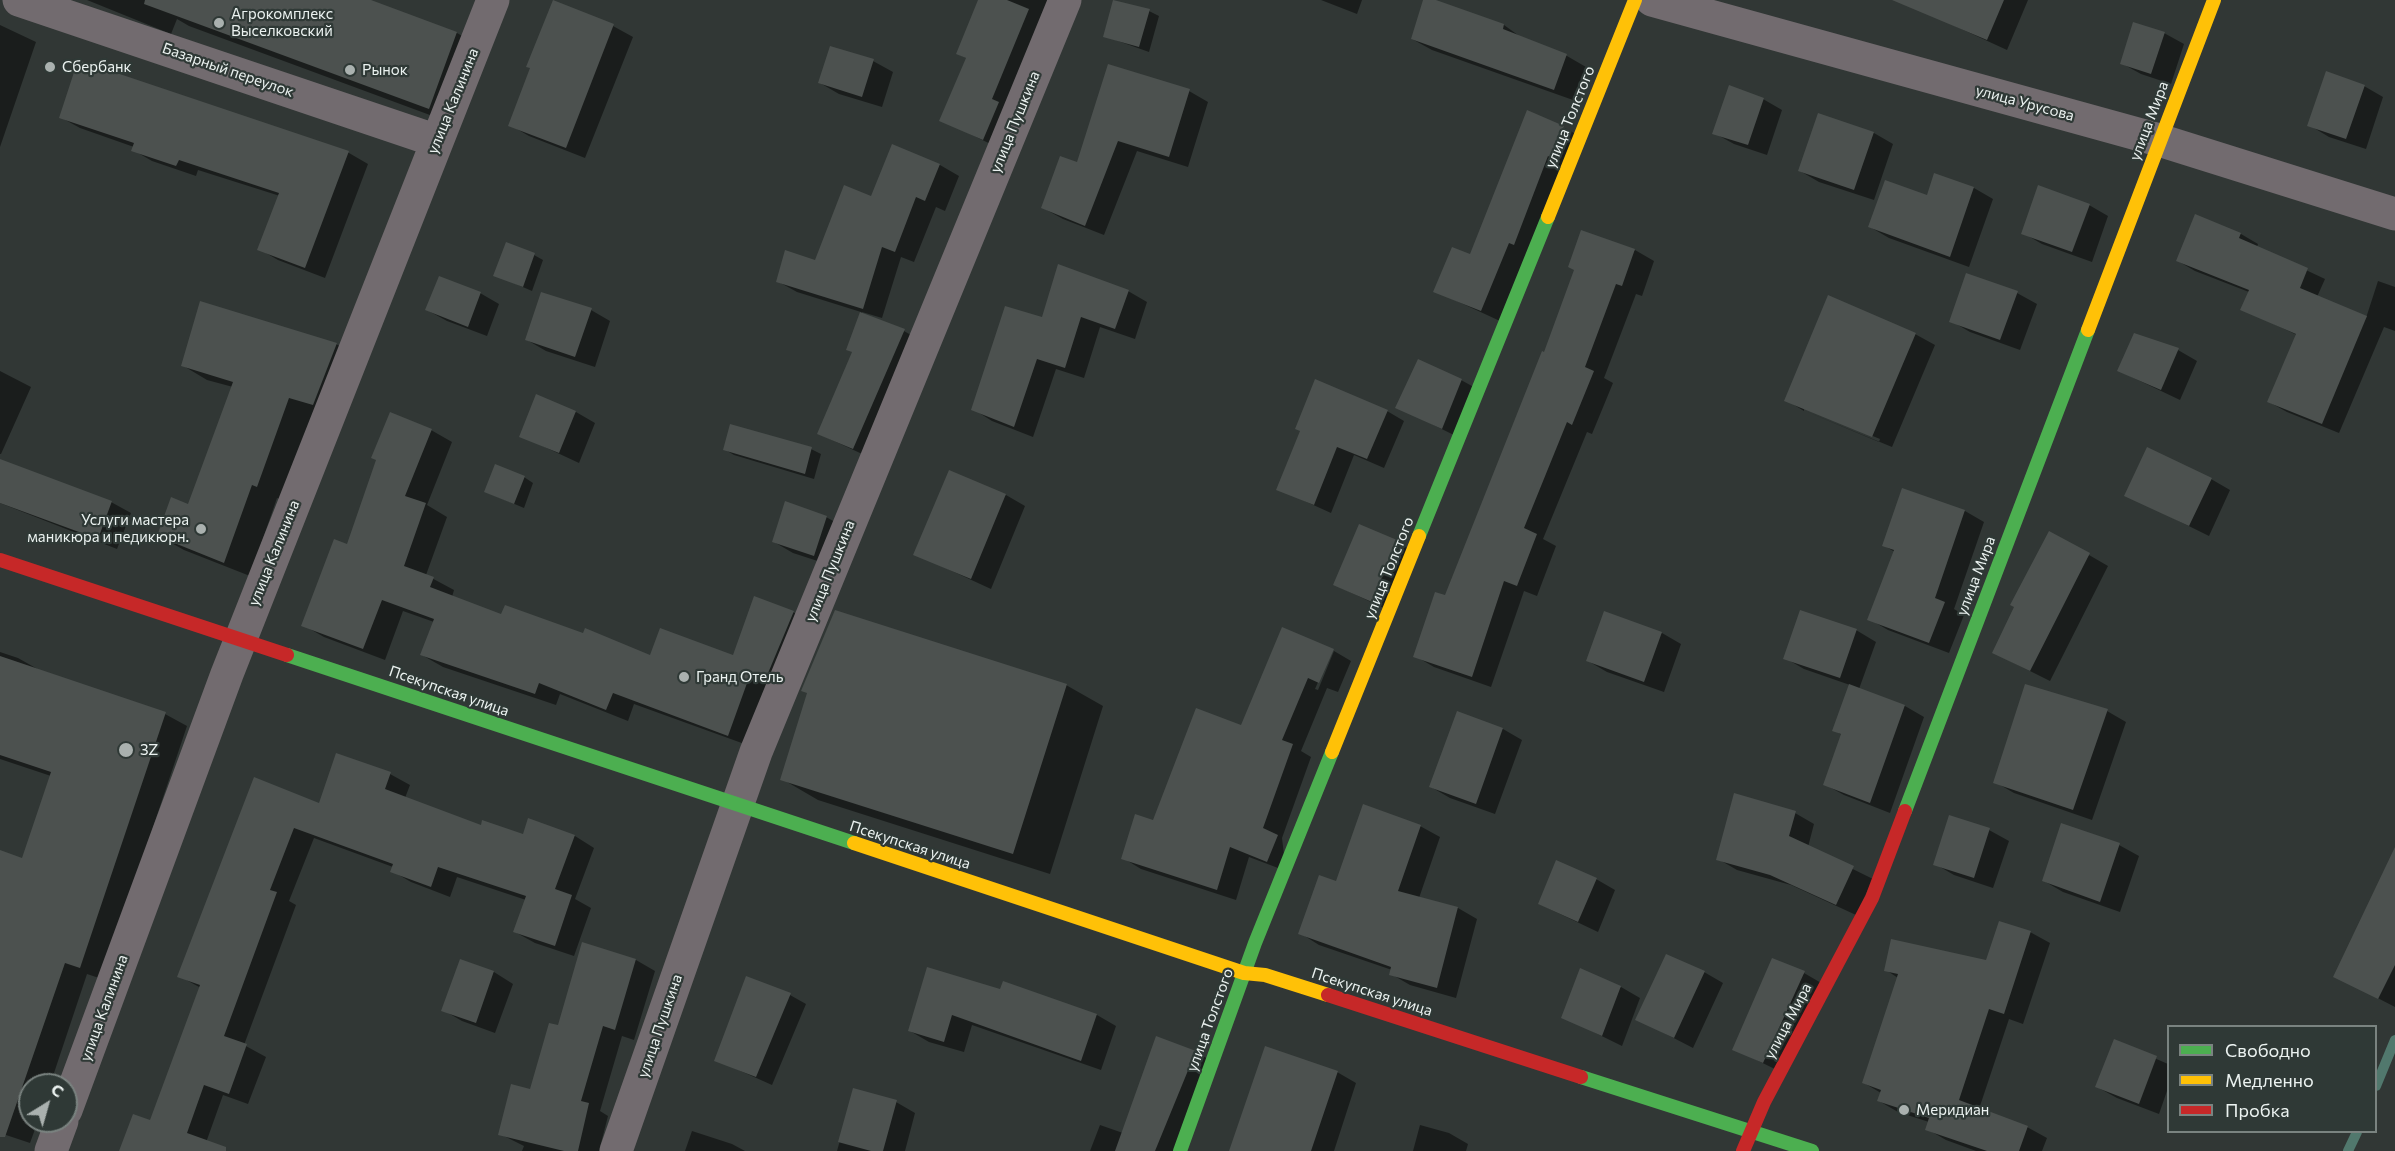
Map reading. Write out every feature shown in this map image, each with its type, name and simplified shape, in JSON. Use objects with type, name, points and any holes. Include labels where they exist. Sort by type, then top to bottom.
[{"type":"street","name":"Базарный переулок","points":[[19,0],[437,141]]},
{"type":"street","name":"улица Калинина","points":[[78,1078],[241,638],[493,0]]},
{"type":"street","name":"улица Пушкина","points":[[616,1151],[756,752],[1065,0]]},
{"type":"street","name":"улица Толстого","points":[[1180,1151],[1244,973],[1635,0]]},
{"type":"street","name":"улица Урусова","points":[[1652,0],[2159,140],[2395,214]]},
{"type":"street","name":"улица Мира","points":[[1743,1151],[1764,1102],[1872,898],[2214,0]]},
{"type":"street","name":"Псекупская улица","points":[[0,560],[241,638],[737,806],[1244,973],[1265,975],[1812,1151]]},
{"type":"street","points":[[51,1151],[58,1133]]},
{"type":"building","points":[[145,0],[371,0],[457,32],[429,109],[144,4]]},
{"type":"building","points":[[553,0],[614,24],[566,148],[508,126],[530,68],[526,67]]},
{"type":"building","points":[[978,0],[1007,0],[1029,9],[992,99],[999,102],[983,140],[939,121],[966,58],[956,54]]},
{"type":"building","points":[[1113,0],[1150,9],[1139,47],[1103,37]]},
{"type":"building","points":[[1423,0],[1436,0],[1504,24],[1503,29],[1567,54],[1554,90],[1411,39]]},
{"type":"building","points":[[1892,0],[2004,0],[1987,40]]},
{"type":"building","points":[[2133,22],[2165,32],[2151,74],[2120,64]]},
{"type":"building","points":[[830,46],[874,59],[862,97],[818,83]]},
{"type":"building","points":[[78,60],[349,151],[305,268],[257,250],[279,193],[179,160],[176,166],[131,151],[134,143],[59,118]]},
{"type":"building","points":[[1108,64],[1190,89],[1169,157],[1118,141],[1085,226],[1041,208],[1060,156],[1077,162]]},
{"type":"building","points":[[2326,71],[2365,85],[2346,139],[2307,126]]},
{"type":"building","points":[[1729,85],[1764,98],[1748,145],[1712,134]]},
{"type":"building","points":[[1527,110],[1564,126],[1551,158],[1548,156],[1514,245],[1509,243],[1481,311],[1433,292],[1452,247],[1470,254]]},
{"type":"building","points":[[1818,113],[1874,132],[1854,190],[1798,171]]},
{"type":"building","points":[[892,144],[940,164],[925,201],[916,197],[895,252],[882,247],[863,309],[776,282],[785,250],[815,260],[844,185],[871,196]]},
{"type":"building","points":[[1934,173],[1974,187],[1950,257],[1868,227],[1885,180],[1927,195]]},
{"type":"building","points":[[2038,185],[2090,204],[2072,252],[2021,234]]},
{"type":"building","points":[[2195,214],[2241,233],[2239,238],[2308,268],[2300,288],[2367,316],[2322,424],[2267,402],[2296,334],[2240,310],[2249,290],[2176,261]]},
{"type":"building","points":[[1581,230],[1635,249],[1622,286],[1616,284],[1585,367],[1594,371],[1572,425],[1567,422],[1524,528],[1537,534],[1517,586],[1504,581],[1472,677],[1413,657],[1435,592],[1445,595],[1542,351],[1544,352],[1574,270],[1568,267]]},
{"type":"building","points":[[506,242],[535,253],[523,287],[493,276]]},
{"type":"building","points":[[1058,264],[1129,290],[1115,329],[1081,317],[1065,368],[1037,359],[1014,427],[971,410],[1005,306],[1042,317]]},
{"type":"building","points":[[1966,273],[2018,291],[2000,340],[1949,322]]},
{"type":"building","points":[[439,276],[481,292],[468,327],[425,310]]},
{"type":"building","points":[[541,292],[592,308],[575,357],[525,340]]},
{"type":"building","points":[[1828,295],[1916,333],[1872,437],[1784,401]]},
{"type":"building","points":[[200,301],[337,343],[313,405],[289,398],[257,487],[252,485],[224,563],[157,536],[171,497],[188,504],[233,382],[181,366]]},
{"type":"building","points":[[860,312],[905,329],[853,449],[817,434],[852,352],[846,350]]},
{"type":"building","points":[[2134,333],[2179,348],[2161,390],[2117,371]]},
{"type":"building","points":[[1418,359],[1462,379],[1442,429],[1395,408]]},
{"type":"building","points":[[1315,379],[1388,410],[1367,459],[1337,447],[1314,505],[1276,490],[1300,431],[1295,429]]},
{"type":"building","points":[[536,394],[576,411],[559,453],[519,437]]},
{"type":"building","points":[[390,412],[432,429],[405,496],[426,503],[404,566],[434,577],[430,587],[501,614],[505,605],[583,633],[585,628],[650,655],[660,628],[733,655],[754,596],[794,611],[766,678],[751,672],[728,736],[613,693],[606,710],[539,683],[535,694],[420,655],[434,619],[382,600],[363,649],[301,626],[334,539],[347,544],[376,460],[371,458]]},
{"type":"building","points":[[730,424],[812,447],[805,474],[723,450]]},
{"type":"building","points":[[2147,447],[2212,478],[2189,526],[2124,496]]},
{"type":"building","points":[[0,459],[112,501],[98,539],[0,503]]},
{"type":"building","points":[[495,464],[525,476],[514,504],[484,492]]},
{"type":"building","points":[[949,470],[1006,494],[971,579],[913,555]]},
{"type":"building","points":[[1902,488],[1965,510],[1935,598],[1945,602],[1929,643],[1867,620],[1894,550],[1882,546]]},
{"type":"building","points":[[785,501],[827,516],[814,556],[772,542]]},
{"type":"building","points":[[1359,524],[1397,540],[1372,602],[1333,585]]},
{"type":"building","points":[[2049,531],[2090,553],[2030,671],[1992,653],[2014,607],[2010,605]]},
{"type":"building","points":[[835,610],[1067,684],[1013,854],[780,780],[807,693],[801,691]]},
{"type":"building","points":[[1800,610],[1857,629],[1840,678],[1783,659]]},
{"type":"building","points":[[1604,611],[1662,632],[1644,682],[1586,661]]},
{"type":"building","points":[[1282,627],[1334,649],[1319,683],[1308,678],[1282,740],[1293,744],[1263,828],[1278,835],[1267,862],[1230,847],[1217,890],[1121,859],[1135,814],[1153,820],[1196,708],[1241,725]]},
{"type":"building","points":[[0,656],[166,712],[80,968],[65,963],[27,1073],[18,1073],[18,1099],[5,1137],[0,1137],[0,850],[22,858],[51,772],[0,755]]},
{"type":"building","points":[[1849,684],[1905,705],[1870,803],[1823,785],[1841,734],[1832,731]]},
{"type":"building","points":[[2025,684],[2108,709],[2073,810],[1993,783]]},
{"type":"building","points":[[1457,711],[1503,728],[1476,804],[1429,787]]},
{"type":"building","points":[[336,753],[391,772],[385,789],[481,825],[482,820],[523,834],[528,818],[575,835],[555,889],[572,895],[555,946],[513,932],[526,896],[438,867],[431,887],[390,872],[393,864],[294,828],[270,890],[277,892],[224,1036],[247,1044],[229,1094],[204,1085],[187,1133],[226,1147],[226,1151],[119,1151],[133,1114],[150,1120],[200,985],[177,977],[254,777],[319,803]]},
{"type":"building","points":[[1734,793],[1796,811],[1789,836],[1854,866],[1836,905],[1770,875],[1716,860]]},
{"type":"building","points":[[1363,804],[1421,825],[1398,891],[1458,907],[1437,988],[1389,975],[1391,967],[1298,934],[1319,875],[1336,881]]},
{"type":"building","points":[[1949,815],[1990,828],[1974,878],[1933,865]]},
{"type":"building","points":[[2061,823],[2120,843],[2100,902],[2042,881]]},
{"type":"building","points":[[2395,847],[2395,965],[2378,999],[2333,977]]},
{"type":"building","points":[[1556,860],[1597,878],[1578,922],[1538,904]]},
{"type":"building","points":[[1999,921],[2031,931],[2004,1014],[1989,1009],[1959,1100],[2028,1126],[2019,1151],[1987,1151],[1925,1130],[1929,1118],[1877,1101],[1881,1090],[1862,1083],[1898,974],[1884,971],[1891,939],[1986,960]]},
{"type":"building","points":[[582,942],[636,959],[615,1030],[603,1026],[581,1101],[589,1103],[578,1151],[564,1151],[498,1135],[511,1084],[530,1089],[549,1023],[558,1025]]},
{"type":"building","points":[[1666,954],[1705,971],[1674,1038],[1635,1020]]},
{"type":"building","points":[[1772,958],[1805,971],[1763,1063],[1732,1050]]},
{"type":"building","points":[[460,959],[494,971],[476,1023],[441,1011]]},
{"type":"building","points":[[927,967],[1000,989],[1003,981],[1097,1014],[1081,1061],[952,1015],[944,1042],[908,1031]]},
{"type":"building","points":[[1580,968],[1621,986],[1602,1036],[1561,1018]]},
{"type":"building","points":[[746,976],[791,993],[756,1077],[714,1061]]},
{"type":"building","points":[[1156,1036],[1196,1051],[1155,1151],[1115,1151]]},
{"type":"building","points":[[2114,1039],[2157,1056],[2139,1104],[2095,1087]]},
{"type":"building","points":[[1265,1046],[1338,1071],[1311,1151],[1229,1151]]},
{"type":"building","points":[[853,1088],[897,1100],[883,1151],[871,1151],[838,1142]]},
{"type":"waterway","points":[[2377,1084],[2395,1040]]},
{"type":"waterway","points":[[2348,1151],[2357,1133]]},
{"type":"traffic: fast","points":[[1419,536],[1548,217]]},
{"type":"traffic: fast","points":[[1905,811],[2088,330]]},
{"type":"traffic: fast","points":[[287,655],[854,843]]},
{"type":"traffic: fast","points":[[1180,1151],[1255,943],[1332,752]]},
{"type":"traffic: fast","points":[[1581,1077],[1812,1151]]},
{"type":"traffic: slow","points":[[1548,217],[1635,0]]},
{"type":"traffic: slow","points":[[2088,330],[2214,0]]},
{"type":"traffic: slow","points":[[1332,752],[1419,536]]},
{"type":"traffic: slow","points":[[854,843],[1244,973],[1265,975],[1328,995]]},
{"type":"traffic: jam","points":[[0,560],[287,655]]},
{"type":"traffic: jam","points":[[1743,1151],[1764,1102],[1872,898],[1905,811]]},
{"type":"traffic: jam","points":[[1328,995],[1581,1077]]},
{"type":"place","name":"Агрокомплекс Выселковский","points":[[219,23]]},
{"type":"place","name":"Сбербанк","points":[[50,67]]},
{"type":"place","name":"Рынок","points":[[350,70]]},
{"type":"place","name":"Услуги мастера маникюра и педикюрн.","points":[[201,529]]},
{"type":"place","name":"Гранд Отель","points":[[684,677]]},
{"type":"place","name":"3Z","points":[[126,750]]},
{"type":"place","name":"Меридиан","points":[[1904,1110]]}]
